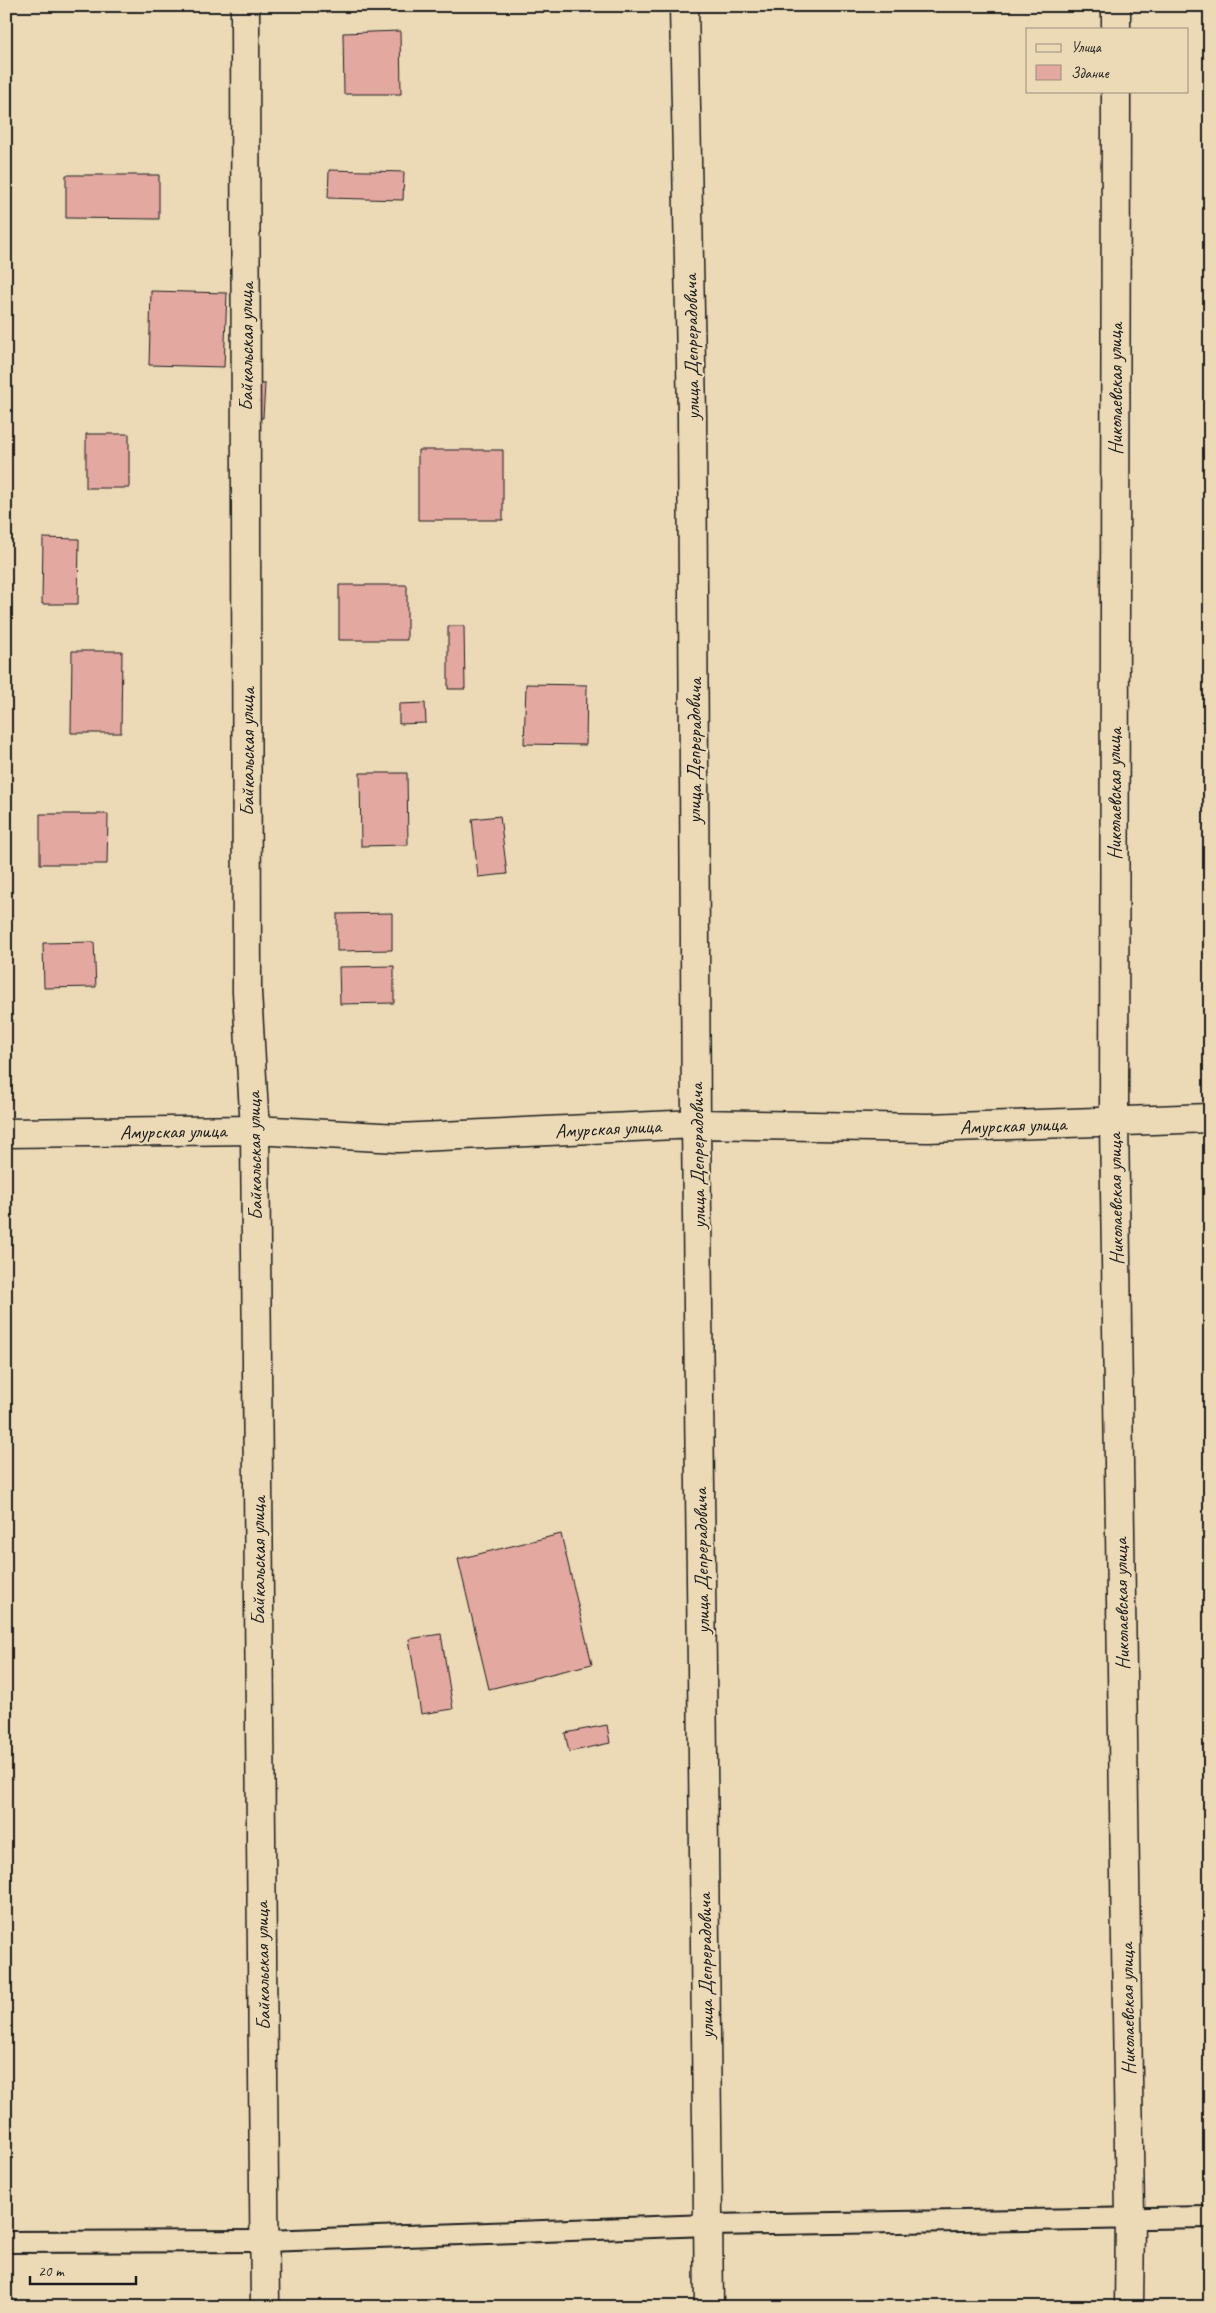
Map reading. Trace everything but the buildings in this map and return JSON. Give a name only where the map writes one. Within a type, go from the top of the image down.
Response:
[{"type":"street","name":"Байкальская улица","points":[[245,6],[247,992],[255,1130],[261,1978],[266,2241],[265,2307]]},
{"type":"street","name":"улица Депрерадовича","points":[[684,6],[692,415],[696,1124],[709,2307]]},
{"type":"street","points":[[1116,6],[1116,28]]},
{"type":"street","name":"Николаевская улица","points":[[1116,92],[1114,1121],[1130,2217],[1129,2307]]},
{"type":"street","name":"Амурская улица","points":[[6,1133],[255,1130],[398,1138],[696,1124],[928,1128],[1210,1118]]},
{"type":"lane","points":[[6,2242],[266,2241],[708,2225],[1210,2217]]}]
